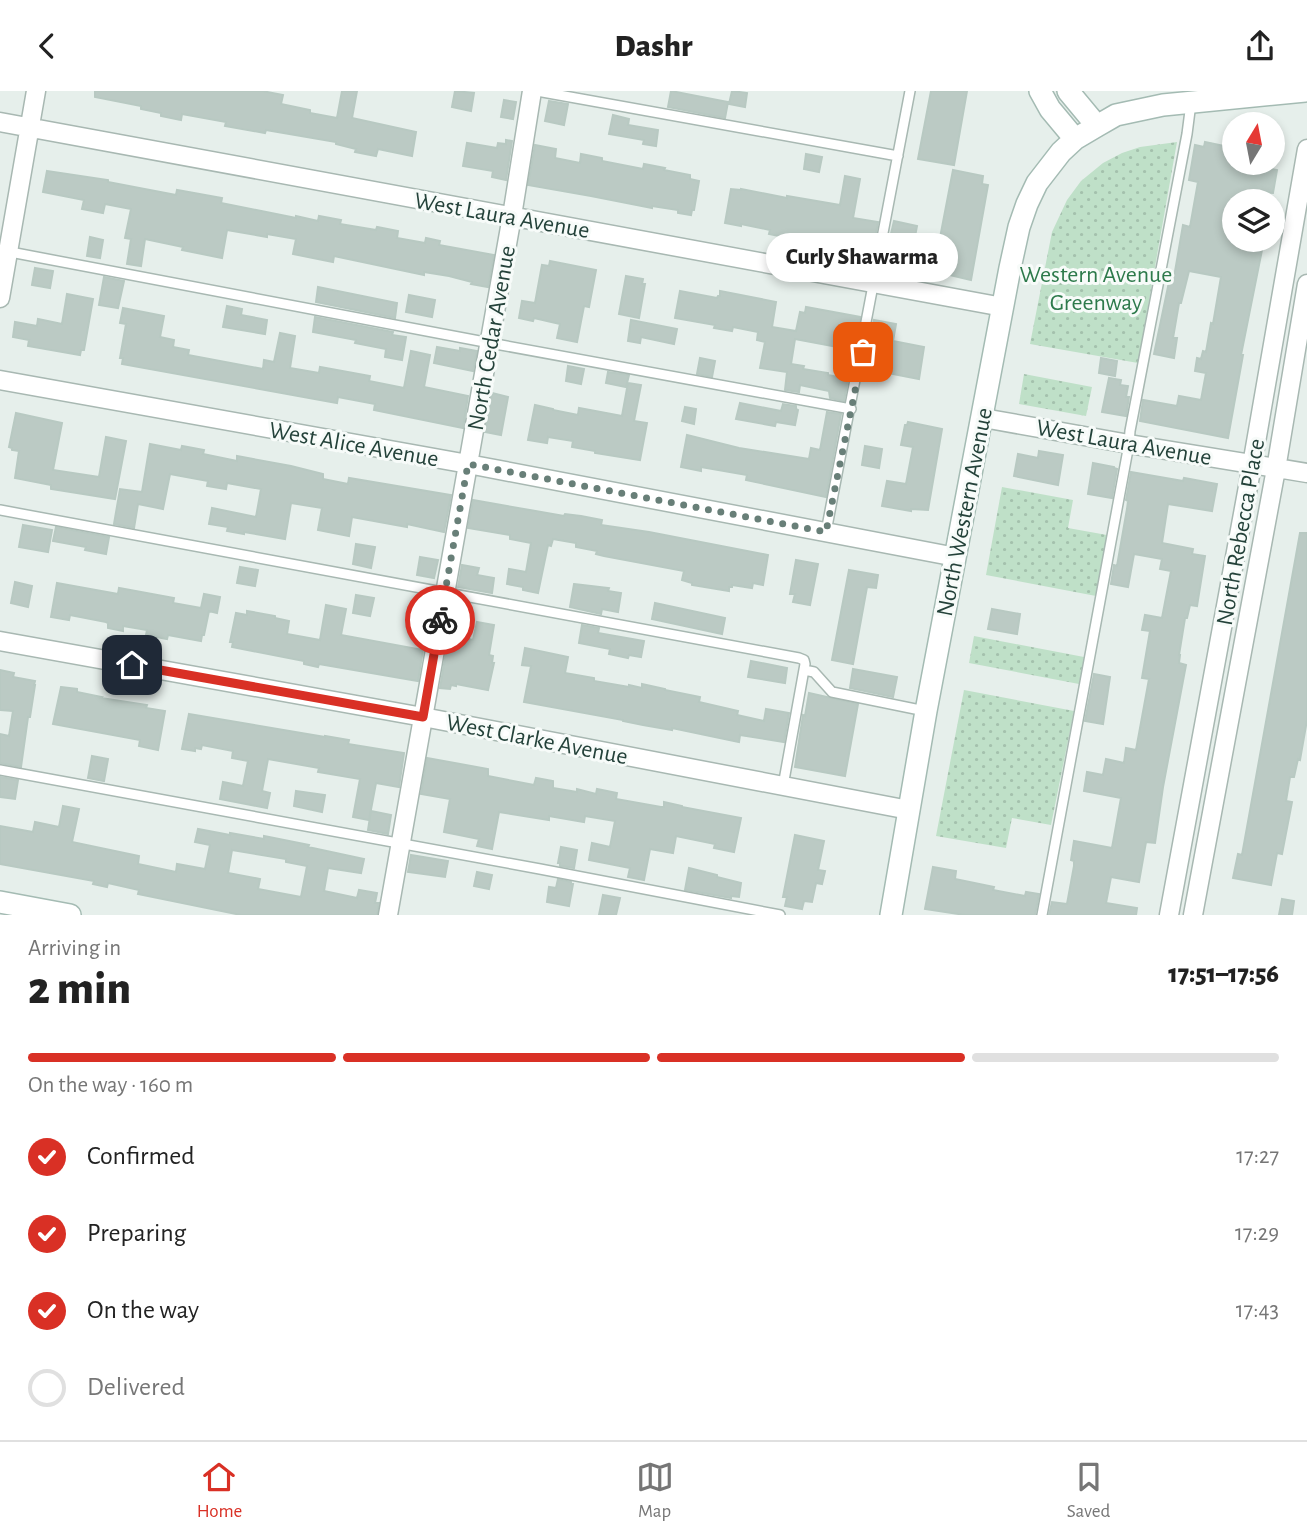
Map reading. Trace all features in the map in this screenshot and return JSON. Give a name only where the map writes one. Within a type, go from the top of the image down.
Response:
[{"type":"main road","points":[[1040,91],[1050,109],[1086,133]]},
{"type":"main road","points":[[1068,91],[1086,133]]},
{"type":"main road","points":[[1086,133],[1116,115],[1194,98],[1305,91]]},
{"type":"main road","name":"North Western Avenue","points":[[891,915],[926,711],[1014,250],[1027,204],[1037,183],[1061,152],[1086,133]]},
{"type":"main road","points":[[0,902],[70,915]]},
{"type":"street","points":[[0,298],[4,250],[36,91]]},
{"type":"street","name":"North Cedar Avenue","points":[[388,915],[532,91]]},
{"type":"street","name":"West Laura Avenue","points":[[0,122],[1003,307]]},
{"type":"street","name":"North Rebecca Place","points":[[1169,915],[1307,149]]},
{"type":"street","name":"North Rebecca Place","points":[[1192,915],[1276,469],[1307,284]]},
{"type":"street","name":"West Alice Avenue","points":[[0,380],[468,464],[956,557]]},
{"type":"street","name":"West Laura Avenue","points":[[982,418],[1307,473]]},
{"type":"street","name":"West Clarke Avenue","points":[[0,641],[423,717],[909,810]]},
{"type":"lane","points":[[537,91],[898,156]]},
{"type":"lane","points":[[826,532],[863,352],[910,91]]},
{"type":"lane","points":[[1042,915],[1194,98]]},
{"type":"lane","points":[[4,250],[851,409]]},
{"type":"lane","points":[[0,510],[799,658],[804,660],[804,670],[783,786]]},
{"type":"lane","points":[[804,670],[814,672],[832,692],[926,711]]},
{"type":"lane","points":[[0,770],[400,843],[753,913],[780,915]]},
{"type":"green space","name":"Western Avenue Greenway","points":[[1177,142],[1138,363],[1030,344],[1052,232],[1067,200],[1081,181],[1103,163],[1140,147]]},
{"type":"green space","name":"Western Avenue Greenway","points":[[1024,374],[1092,387],[1086,416],[1019,404]]},
{"type":"green space","points":[[1002,487],[1073,500],[1068,528],[1107,535],[1096,596],[986,575]]},
{"type":"green space","points":[[974,636],[1084,657],[1079,684],[969,663]]},
{"type":"green space","points":[[964,690],[1074,711],[1051,825],[1012,818],[1006,848],[936,836]]},
{"type":"building","points":[[95,91],[262,91],[283,95],[281,104],[337,118],[342,91],[357,91],[352,118],[416,132],[412,156],[378,149],[376,156],[355,152],[356,149],[336,142],[225,126],[226,122],[182,114],[181,120],[161,116],[161,113],[141,109],[141,106],[95,97]]},
{"type":"building","points":[[455,91],[474,93],[471,111],[452,107]]},
{"type":"building","points":[[671,91],[728,102],[725,118],[668,107]]},
{"type":"building","points":[[732,91],[747,93],[745,107],[729,104]]},
{"type":"building","points":[[931,91],[967,91],[954,165],[918,159]]},
{"type":"building","points":[[504,100],[516,102],[513,119],[501,117]]},
{"type":"building","points":[[549,101],[568,104],[564,125],[545,121]]},
{"type":"building","points":[[613,115],[629,119],[628,125],[658,130],[656,146],[643,144],[644,140],[609,134]]},
{"type":"building","points":[[506,140],[512,141],[506,180],[492,177],[493,171],[463,166],[467,143],[497,148],[498,143],[506,144]]},
{"type":"building","points":[[1205,142],[1222,146],[1222,175],[1276,175],[1274,189],[1222,189],[1222,252],[1262,252],[1228,438],[1140,421],[1143,400],[1177,406],[1179,396],[1201,400],[1206,373],[1195,371],[1197,358],[1201,359],[1203,351],[1206,352],[1221,277],[1189,271],[1179,303],[1173,338],[1177,338],[1174,358],[1154,354],[1169,282],[1173,283],[1183,225],[1190,227],[1198,182],[1189,180],[1195,145],[1204,147]]},
{"type":"building","points":[[535,145],[556,149],[555,158],[580,163],[581,154],[643,169],[644,164],[690,175],[690,179],[699,181],[694,210],[691,215],[678,213],[678,210],[652,208],[528,185]]},
{"type":"building","points":[[806,154],[822,157],[819,172],[804,169]]},
{"type":"building","points":[[953,170],[983,176],[982,184],[988,185],[971,280],[937,272],[942,243],[939,243]]},
{"type":"building","points":[[47,171],[108,180],[176,195],[177,190],[222,198],[221,203],[296,218],[318,221],[319,216],[341,220],[340,224],[398,231],[397,238],[425,243],[426,238],[440,241],[439,245],[494,255],[488,287],[449,276],[424,272],[424,275],[334,256],[333,262],[293,254],[296,239],[227,230],[222,258],[145,239],[141,266],[127,264],[131,239],[125,238],[131,209],[105,204],[103,213],[82,209],[84,200],[43,192]]},
{"type":"building","points":[[845,176],[860,179],[853,218],[878,222],[871,250],[838,243],[838,246],[821,243],[789,235],[789,238],[769,234],[770,230],[725,223],[731,189],[840,205]]},
{"type":"building","points":[[894,221],[917,226],[910,263],[896,260],[897,253],[887,251]]},
{"type":"building","points":[[90,237],[103,240],[100,258],[87,256]]},
{"type":"building","points":[[550,261],[596,270],[589,307],[584,306],[577,342],[557,338],[560,324],[534,318],[533,321],[519,318],[522,301],[535,303],[542,265],[549,266]]},
{"type":"building","points":[[35,268],[53,271],[50,288],[32,285]]},
{"type":"building","points":[[626,276],[643,279],[642,284],[645,284],[639,318],[619,314]]},
{"type":"building","points":[[104,277],[124,281],[118,308],[99,305]]},
{"type":"building","points":[[318,287],[397,303],[395,318],[316,302]]},
{"type":"building","points":[[680,291],[717,298],[720,291],[776,302],[772,327],[796,331],[800,312],[805,313],[806,307],[861,317],[854,350],[795,339],[791,364],[848,379],[844,401],[830,398],[829,391],[800,385],[799,392],[785,390],[787,372],[760,368],[765,342],[757,340],[758,332],[733,327],[732,331],[714,328],[715,325],[675,318]]},
{"type":"building","points":[[67,294],[93,299],[84,350],[81,350],[80,355],[28,346],[29,340],[13,337],[15,322],[37,326],[38,319],[62,324]]},
{"type":"building","points":[[409,295],[435,300],[432,317],[406,312]]},
{"type":"building","points":[[227,306],[242,309],[241,315],[267,320],[265,334],[223,327]]},
{"type":"building","points":[[123,308],[164,316],[160,337],[174,340],[173,347],[189,350],[188,355],[263,369],[264,360],[274,362],[280,333],[295,336],[290,368],[319,373],[320,367],[370,376],[369,381],[404,388],[411,351],[430,355],[424,387],[468,396],[463,428],[374,410],[375,404],[338,397],[337,403],[122,364],[123,358],[120,358],[126,324],[120,323]]},
{"type":"building","points":[[315,317],[406,337],[402,360],[385,357],[386,349],[313,332]]},
{"type":"building","points":[[631,320],[677,329],[674,344],[641,337],[640,343],[628,341]]},
{"type":"building","points":[[874,320],[896,324],[893,341],[924,347],[919,379],[888,373],[887,378],[870,375],[874,354],[868,353]]},
{"type":"building","points":[[437,347],[477,351],[473,371],[434,363]]},
{"type":"building","points":[[700,358],[715,361],[712,377],[697,374]]},
{"type":"building","points":[[1101,358],[1117,361],[1115,376],[1099,373]]},
{"type":"building","points":[[568,366],[584,369],[581,384],[566,381]]},
{"type":"building","points":[[608,372],[629,375],[626,387],[606,383]]},
{"type":"building","points":[[1109,378],[1121,380],[1120,385],[1128,386],[1126,416],[1102,412]]},
{"type":"building","points":[[628,383],[641,385],[634,421],[647,423],[640,460],[572,447],[573,441],[548,437],[547,443],[528,440],[535,405],[578,415],[579,408],[622,416]]},
{"type":"building","points":[[492,393],[508,397],[501,435],[485,432]]},
{"type":"building","points":[[740,403],[781,411],[783,404],[796,406],[798,410],[795,425],[776,422],[775,426],[736,419]]},
{"type":"building","points":[[685,407],[696,409],[694,424],[682,421]]},
{"type":"building","points":[[827,412],[841,414],[826,497],[746,480],[747,475],[701,467],[701,471],[681,467],[687,435],[739,448],[809,459],[811,448],[820,450]]},
{"type":"building","points":[[16,413],[62,423],[53,470],[99,477],[106,437],[126,441],[115,499],[51,489],[51,485],[15,478],[19,451],[9,447]]},
{"type":"building","points":[[908,422],[942,429],[928,510],[911,511],[882,506],[887,481],[906,484],[913,447],[901,445]]},
{"type":"building","points":[[150,444],[181,450],[182,446],[204,450],[203,454],[237,461],[237,456],[291,466],[323,474],[323,479],[348,484],[349,478],[451,495],[444,532],[352,517],[349,536],[318,530],[322,508],[291,503],[285,539],[227,531],[228,527],[209,524],[212,508],[256,517],[261,489],[227,483],[226,489],[207,486],[208,481],[170,474],[163,509],[138,504],[134,528],[114,524],[120,489],[142,492]]},
{"type":"building","points":[[865,446],[882,449],[879,468],[862,465]]},
{"type":"building","points":[[1039,451],[1063,455],[1058,485],[1014,476],[1018,454],[1038,458]]},
{"type":"building","points":[[1093,463],[1117,469],[1112,498],[1088,494]]},
{"type":"building","points":[[1131,472],[1217,484],[1212,511],[1168,504],[1162,543],[1193,549],[1192,554],[1205,556],[1197,606],[1190,605],[1185,618],[1179,663],[1186,665],[1155,843],[1146,842],[1139,882],[1111,877],[1106,903],[1137,908],[1136,915],[1049,915],[1052,902],[1067,904],[1074,866],[1074,861],[1071,860],[1074,841],[1112,848],[1121,798],[1084,791],[1087,772],[1103,775],[1106,759],[1124,763],[1126,748],[1136,750],[1149,679],[1142,678],[1150,631],[1142,630],[1145,615],[1162,618],[1171,571],[1160,569],[1162,559],[1134,554],[1128,587],[1111,584],[1114,565],[1117,566]]},
{"type":"building","points":[[473,500],[564,516],[581,516],[602,520],[601,525],[768,555],[763,585],[753,583],[752,588],[732,585],[729,591],[692,585],[682,580],[684,571],[604,556],[596,554],[597,551],[576,547],[576,543],[553,539],[551,546],[548,545],[538,593],[523,590],[523,587],[507,584],[509,569],[526,572],[531,543],[510,539],[510,535],[468,528]]},
{"type":"building","points":[[23,525],[52,530],[48,552],[19,547]]},
{"type":"building","points":[[56,527],[109,537],[106,554],[53,541]]},
{"type":"building","points":[[1300,533],[1307,533],[1307,720],[1300,760],[1298,759],[1294,777],[1290,777],[1286,801],[1292,802],[1282,854],[1277,853],[1271,885],[1233,878],[1238,854],[1242,855]]},
{"type":"building","points":[[356,544],[375,547],[371,568],[353,564]]},
{"type":"building","points":[[420,557],[438,560],[434,578],[417,575]]},
{"type":"building","points":[[796,560],[818,564],[810,605],[793,602],[795,594],[790,594]]},
{"type":"building","points":[[462,565],[479,568],[477,575],[494,578],[492,593],[458,587]]},
{"type":"building","points":[[240,567],[258,570],[255,586],[237,583]]},
{"type":"building","points":[[849,570],[878,575],[876,588],[867,587],[853,664],[832,660]]},
{"type":"building","points":[[15,582],[32,586],[28,607],[11,603]]},
{"type":"building","points":[[57,583],[118,594],[119,588],[174,598],[173,603],[201,608],[204,594],[220,597],[217,613],[209,611],[201,641],[168,635],[167,639],[146,635],[147,630],[123,626],[123,631],[108,628],[106,622],[70,615],[69,620],[51,617]]},
{"type":"building","points":[[574,584],[609,588],[608,591],[621,593],[618,612],[602,609],[601,614],[570,607]]},
{"type":"building","points":[[356,595],[374,598],[370,616],[353,613]]},
{"type":"building","points":[[655,603],[725,618],[722,634],[652,619]]},
{"type":"building","points":[[412,604],[431,607],[428,627],[408,623]]},
{"type":"building","points":[[326,605],[346,609],[341,635],[423,650],[418,681],[319,664],[318,667],[304,664],[304,661],[232,647],[233,642],[230,642],[236,613],[247,615],[247,611],[289,621],[287,634],[320,640]]},
{"type":"building","points":[[992,609],[1020,614],[1017,634],[988,629]]},
{"type":"building","points":[[477,622],[494,625],[489,655],[493,656],[494,663],[488,690],[456,684],[451,685],[450,689],[440,688],[449,635],[473,640]]},
{"type":"building","points":[[582,625],[599,628],[598,633],[644,641],[641,657],[629,655],[628,658],[609,654],[610,649],[579,643]]},
{"type":"building","points":[[525,648],[568,657],[565,673],[594,678],[594,681],[642,688],[642,684],[700,697],[699,702],[738,711],[737,715],[764,721],[766,709],[789,713],[784,742],[740,735],[739,742],[524,702],[531,666],[522,665]]},
{"type":"building","points":[[751,661],[787,668],[785,683],[748,677]]},
{"type":"building","points":[[853,669],[897,677],[893,697],[850,688]]},
{"type":"building","points":[[0,670],[14,673],[13,677],[35,681],[21,767],[0,763],[0,734],[9,736],[13,711],[0,710]]},
{"type":"building","points":[[1094,674],[1110,677],[1103,724],[1085,721]]},
{"type":"building","points":[[61,687],[165,711],[158,750],[139,746],[140,740],[53,724]]},
{"type":"building","points":[[809,693],[858,704],[845,776],[795,767]]},
{"type":"building","points":[[189,714],[349,740],[348,744],[404,753],[399,787],[376,783],[369,820],[353,817],[360,779],[268,759],[262,791],[270,793],[267,808],[220,799],[223,782],[243,786],[248,761],[232,758],[233,751],[202,745],[201,749],[195,748],[195,751],[182,749]]},
{"type":"building","points":[[92,756],[108,759],[104,781],[88,778]]},
{"type":"building","points":[[427,758],[488,769],[488,776],[534,785],[536,778],[553,781],[553,788],[577,792],[577,789],[596,794],[597,789],[617,793],[616,799],[661,807],[664,807],[664,802],[741,818],[734,852],[714,848],[715,844],[676,836],[673,853],[650,849],[644,880],[628,877],[630,868],[589,860],[592,843],[610,847],[615,821],[585,816],[584,822],[549,816],[549,820],[499,812],[492,849],[477,846],[479,839],[444,832],[450,799],[421,794]]},
{"type":"building","points":[[0,777],[18,780],[15,799],[0,797]]},
{"type":"building","points":[[296,791],[325,795],[322,812],[294,806]]},
{"type":"building","points":[[63,806],[79,809],[72,842],[139,856],[138,864],[176,872],[177,864],[205,869],[210,845],[195,842],[198,829],[264,839],[264,836],[364,859],[361,873],[328,868],[324,891],[357,898],[359,890],[377,893],[377,915],[241,915],[138,894],[139,890],[108,883],[107,887],[93,884],[94,881],[0,864],[0,826],[33,832],[35,822],[59,827]],"holes":[[[232,850],[286,859],[286,862],[307,866],[301,897],[258,889],[260,879],[228,873]]]},
{"type":"building","points":[[371,811],[391,815],[388,834],[368,830]]},
{"type":"building","points":[[795,835],[824,841],[818,870],[825,871],[822,884],[816,883],[812,902],[804,901],[802,909],[785,906],[787,897],[783,897]]},
{"type":"building","points":[[561,847],[577,850],[574,868],[560,866],[558,863]]},
{"type":"building","points":[[411,855],[448,861],[445,877],[408,872]]},
{"type":"building","points":[[933,867],[956,871],[955,879],[994,887],[993,890],[1025,896],[1026,892],[1039,894],[1035,915],[965,915],[925,909]]},
{"type":"building","points":[[689,868],[741,883],[739,897],[685,890]]},
{"type":"building","points":[[477,872],[492,875],[489,889],[474,886]]},
{"type":"building","points":[[558,879],[573,884],[569,906],[547,902],[549,887],[556,888]]},
{"type":"building","points":[[603,895],[620,898],[616,915],[599,915]]},
{"type":"building","points":[[1282,899],[1294,901],[1292,915],[1279,915]]},
{"type":"way so far","points":[[440,620],[468,464],[826,532],[863,352]]},
{"type":"place","name":"Curly Shawarma","points":[[863,352]]},
{"type":"route","points":[[132,665],[423,717],[440,620]]}]
